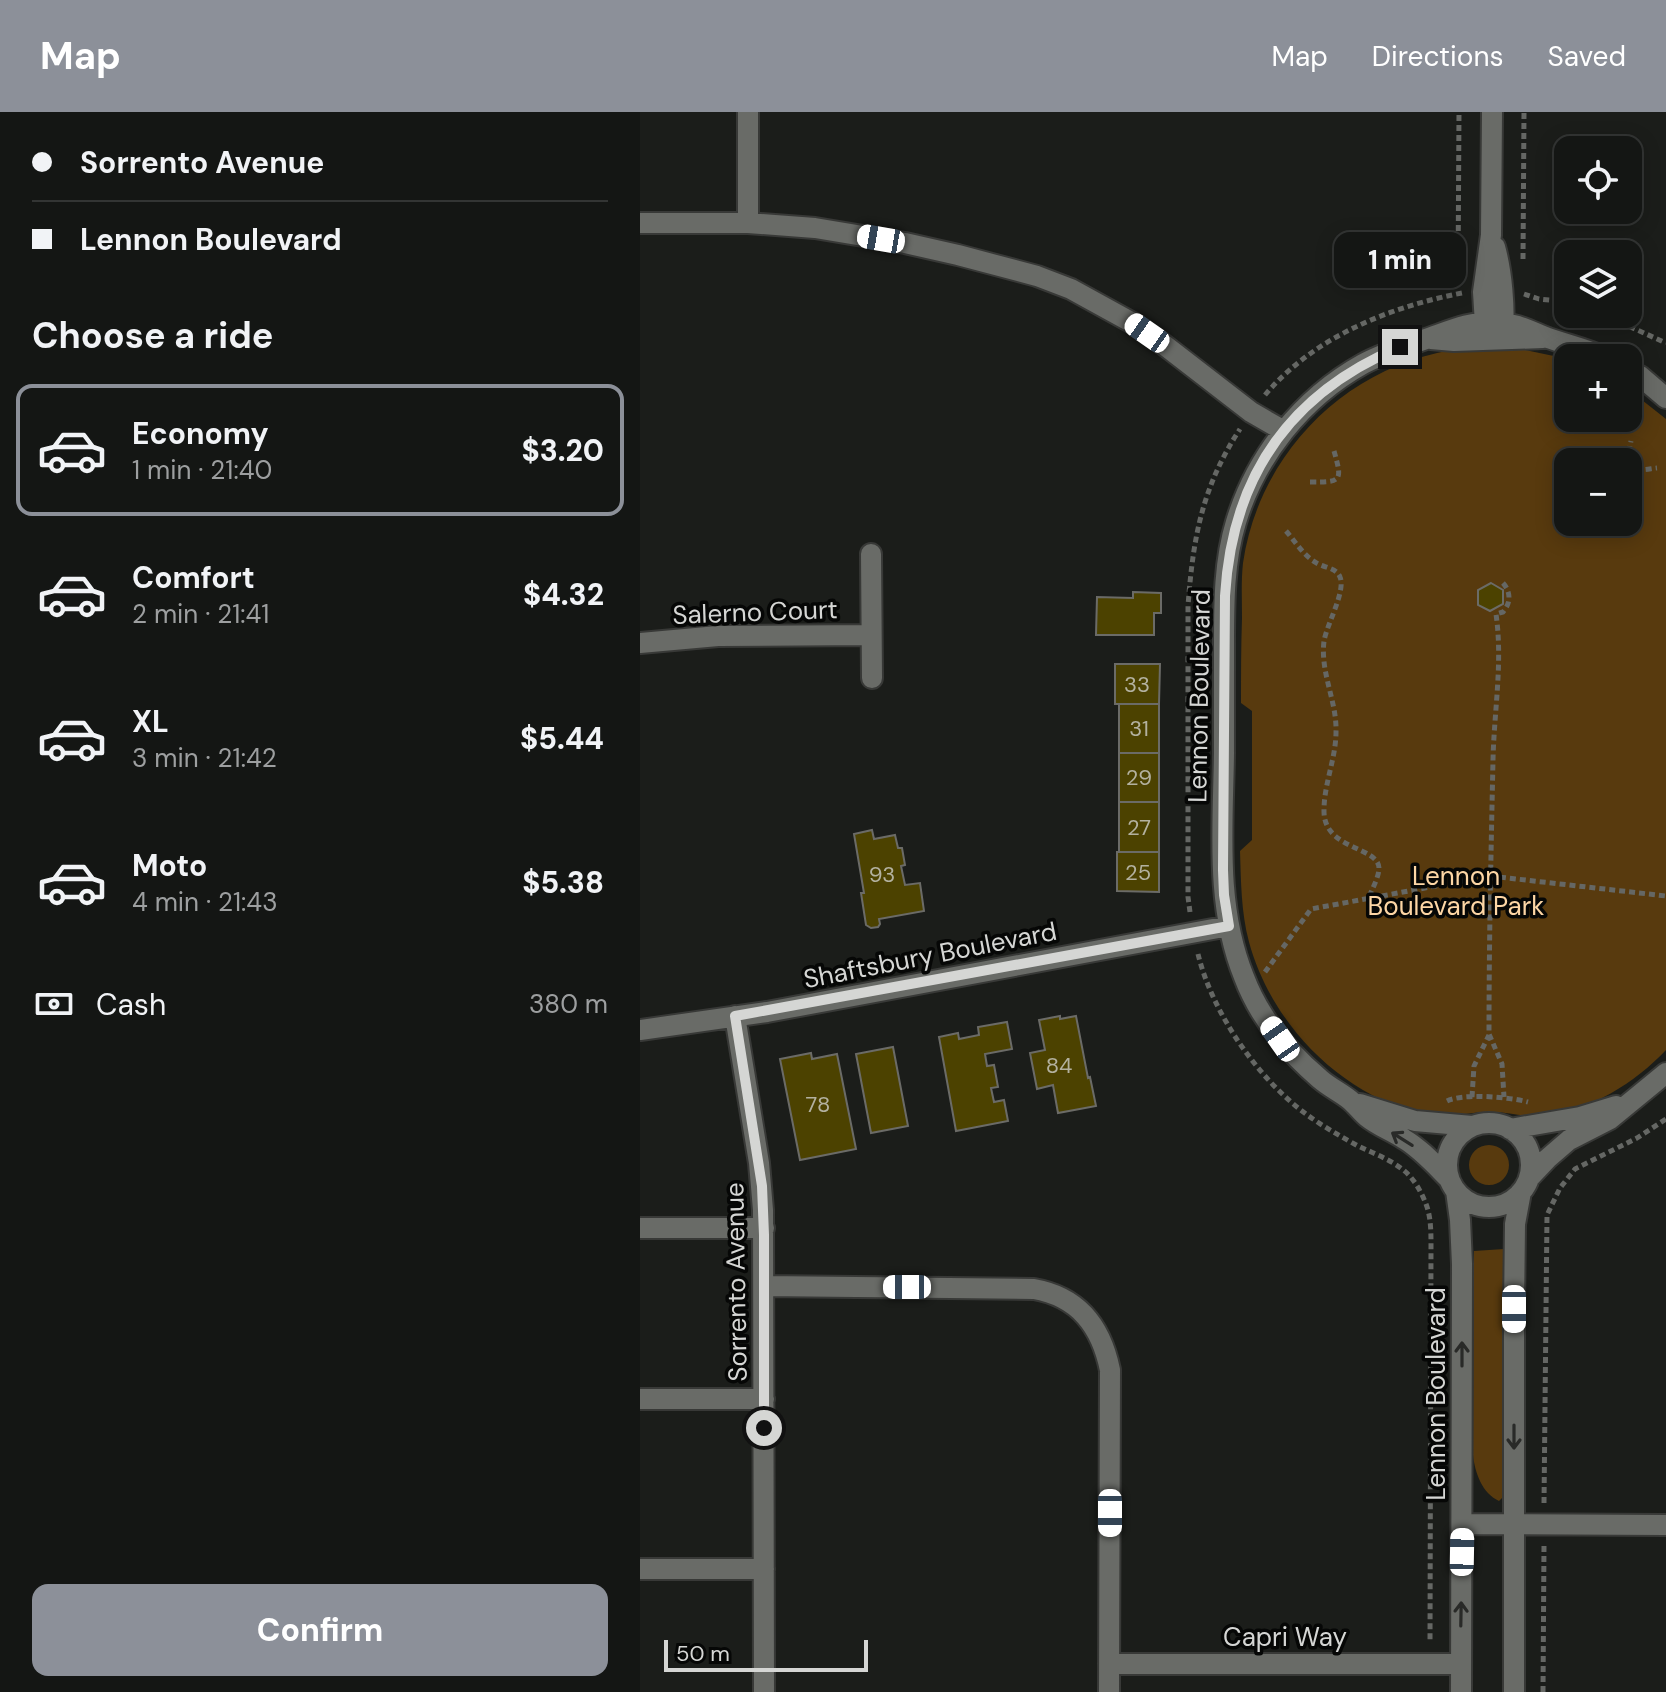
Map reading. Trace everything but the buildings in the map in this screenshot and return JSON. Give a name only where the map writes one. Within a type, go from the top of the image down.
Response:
[{"type":"street","points":[[748,112],[748,223]]},
{"type":"street","points":[[1492,112],[1494,331]]},
{"type":"street","points":[[640,223],[748,223],[815,228],[905,243],[1005,267],[1071,289],[1131,322],[1251,412],[1284,431]]},
{"type":"street","name":"Lennon Boulevard","points":[[1461,1692],[1462,1256],[1460,1220],[1453,1185],[1418,1149],[1367,1116],[1321,1080],[1280,1039],[1251,993],[1237,957],[1224,895],[1223,870],[1226,571],[1244,498],[1268,453],[1311,401],[1347,374],[1380,356],[1427,339],[1454,341],[1494,331],[1568,344]]},
{"type":"street","points":[[1642,378],[1666,398]]},
{"type":"street","name":"Salerno Court","points":[[871,554],[872,678]]},
{"type":"street","name":"Salerno Court","points":[[640,643],[718,636],[871,635]]},
{"type":"street","name":"Shaftsbury Boulevard","points":[[640,1030],[782,1009],[1229,926]]},
{"type":"street","name":"Sorrento Avenue","points":[[735,1016],[759,1163],[764,1228],[764,1692]]},
{"type":"street","points":[[1514,1692],[1515,1224],[1525,1185],[1531,1162],[1522,1139],[1510,1129],[1491,1123],[1472,1126],[1460,1134],[1447,1158],[1453,1185],[1461,1197],[1488,1207],[1503,1205],[1525,1185],[1547,1159],[1569,1140],[1610,1119],[1666,1073]]},
{"type":"street","points":[[1510,1129],[1593,1114],[1635,1098]]},
{"type":"street","name":"Lennon Boulevard","points":[[1353,1102],[1415,1121],[1472,1126]]},
{"type":"street","points":[[640,1228],[764,1228]]},
{"type":"street","points":[[764,1286],[1034,1289],[1063,1297],[1087,1317],[1102,1343],[1110,1370],[1109,1692]]},
{"type":"street","points":[[640,1399],[764,1399]]},
{"type":"street","points":[[1462,1524],[1666,1525]]},
{"type":"street","points":[[640,1569],[764,1569]]},
{"type":"street","name":"Capri Way","points":[[1109,1664],[1460,1664]]},
{"type":"path","points":[[1459,112],[1460,294]]},
{"type":"path","points":[[1523,263],[1524,112]]},
{"type":"path","points":[[1430,1663],[1429,1214],[1419,1189],[1402,1169],[1329,1130],[1283,1095],[1247,1053],[1208,986],[1193,932],[1188,897],[1188,606],[1191,563],[1196,534],[1215,472],[1226,449],[1271,388],[1326,343],[1406,306],[1460,294],[1523,294],[1554,301]]},
{"type":"path","points":[[1633,328],[1666,343]]},
{"type":"path","points":[[1630,448],[1631,441]]},
{"type":"path","points":[[1310,482],[1332,482],[1338,477],[1340,471],[1334,451]]},
{"type":"path","points":[[1642,470],[1657,468]]},
{"type":"path","points":[[1286,531],[1312,560],[1337,572],[1342,582],[1341,594],[1324,642],[1325,672],[1336,742],[1324,811],[1326,827],[1331,833],[1378,862],[1379,872],[1369,898]]},
{"type":"path","points":[[1503,583],[1508,588],[1509,600],[1503,612],[1496,614],[1499,660],[1493,758],[1489,1034],[1502,1064],[1504,1097]]},
{"type":"path","points":[[1251,993],[1311,909],[1490,876],[1666,896]]},
{"type":"path","points":[[1472,1097],[1474,1066],[1489,1034]]},
{"type":"path","points":[[1543,1692],[1547,1215],[1560,1188],[1575,1169],[1637,1138],[1666,1119]]},
{"type":"green space","name":"Lennon Boulevard Park","points":[[1515,348],[1554,356],[1554,432],[1642,432],[1642,400],[1666,419],[1666,1050],[1611,1094],[1578,1108],[1537,1116],[1497,1112],[1448,1116],[1423,1114],[1393,1104],[1337,1073],[1292,1027],[1274,1000],[1259,972],[1246,931],[1243,908],[1240,851],[1252,840],[1252,711],[1241,703],[1243,563],[1265,490],[1284,457],[1335,402],[1366,381],[1400,364],[1437,353]]},
{"type":"green space","points":[[1489,1145],[1503,1151],[1509,1165],[1503,1179],[1489,1185],[1475,1179],[1469,1165],[1475,1151]]},
{"type":"green space","points":[[1504,1249],[1503,1497],[1499,1501],[1480,1482],[1473,1455],[1474,1251]]},
{"type":"route","points":[[764,1428],[762,1186],[735,1016],[1229,926],[1223,870],[1225,596],[1226,571],[1236,523],[1253,479],[1268,453],[1297,416],[1311,401],[1347,374],[1400,347]]}]
